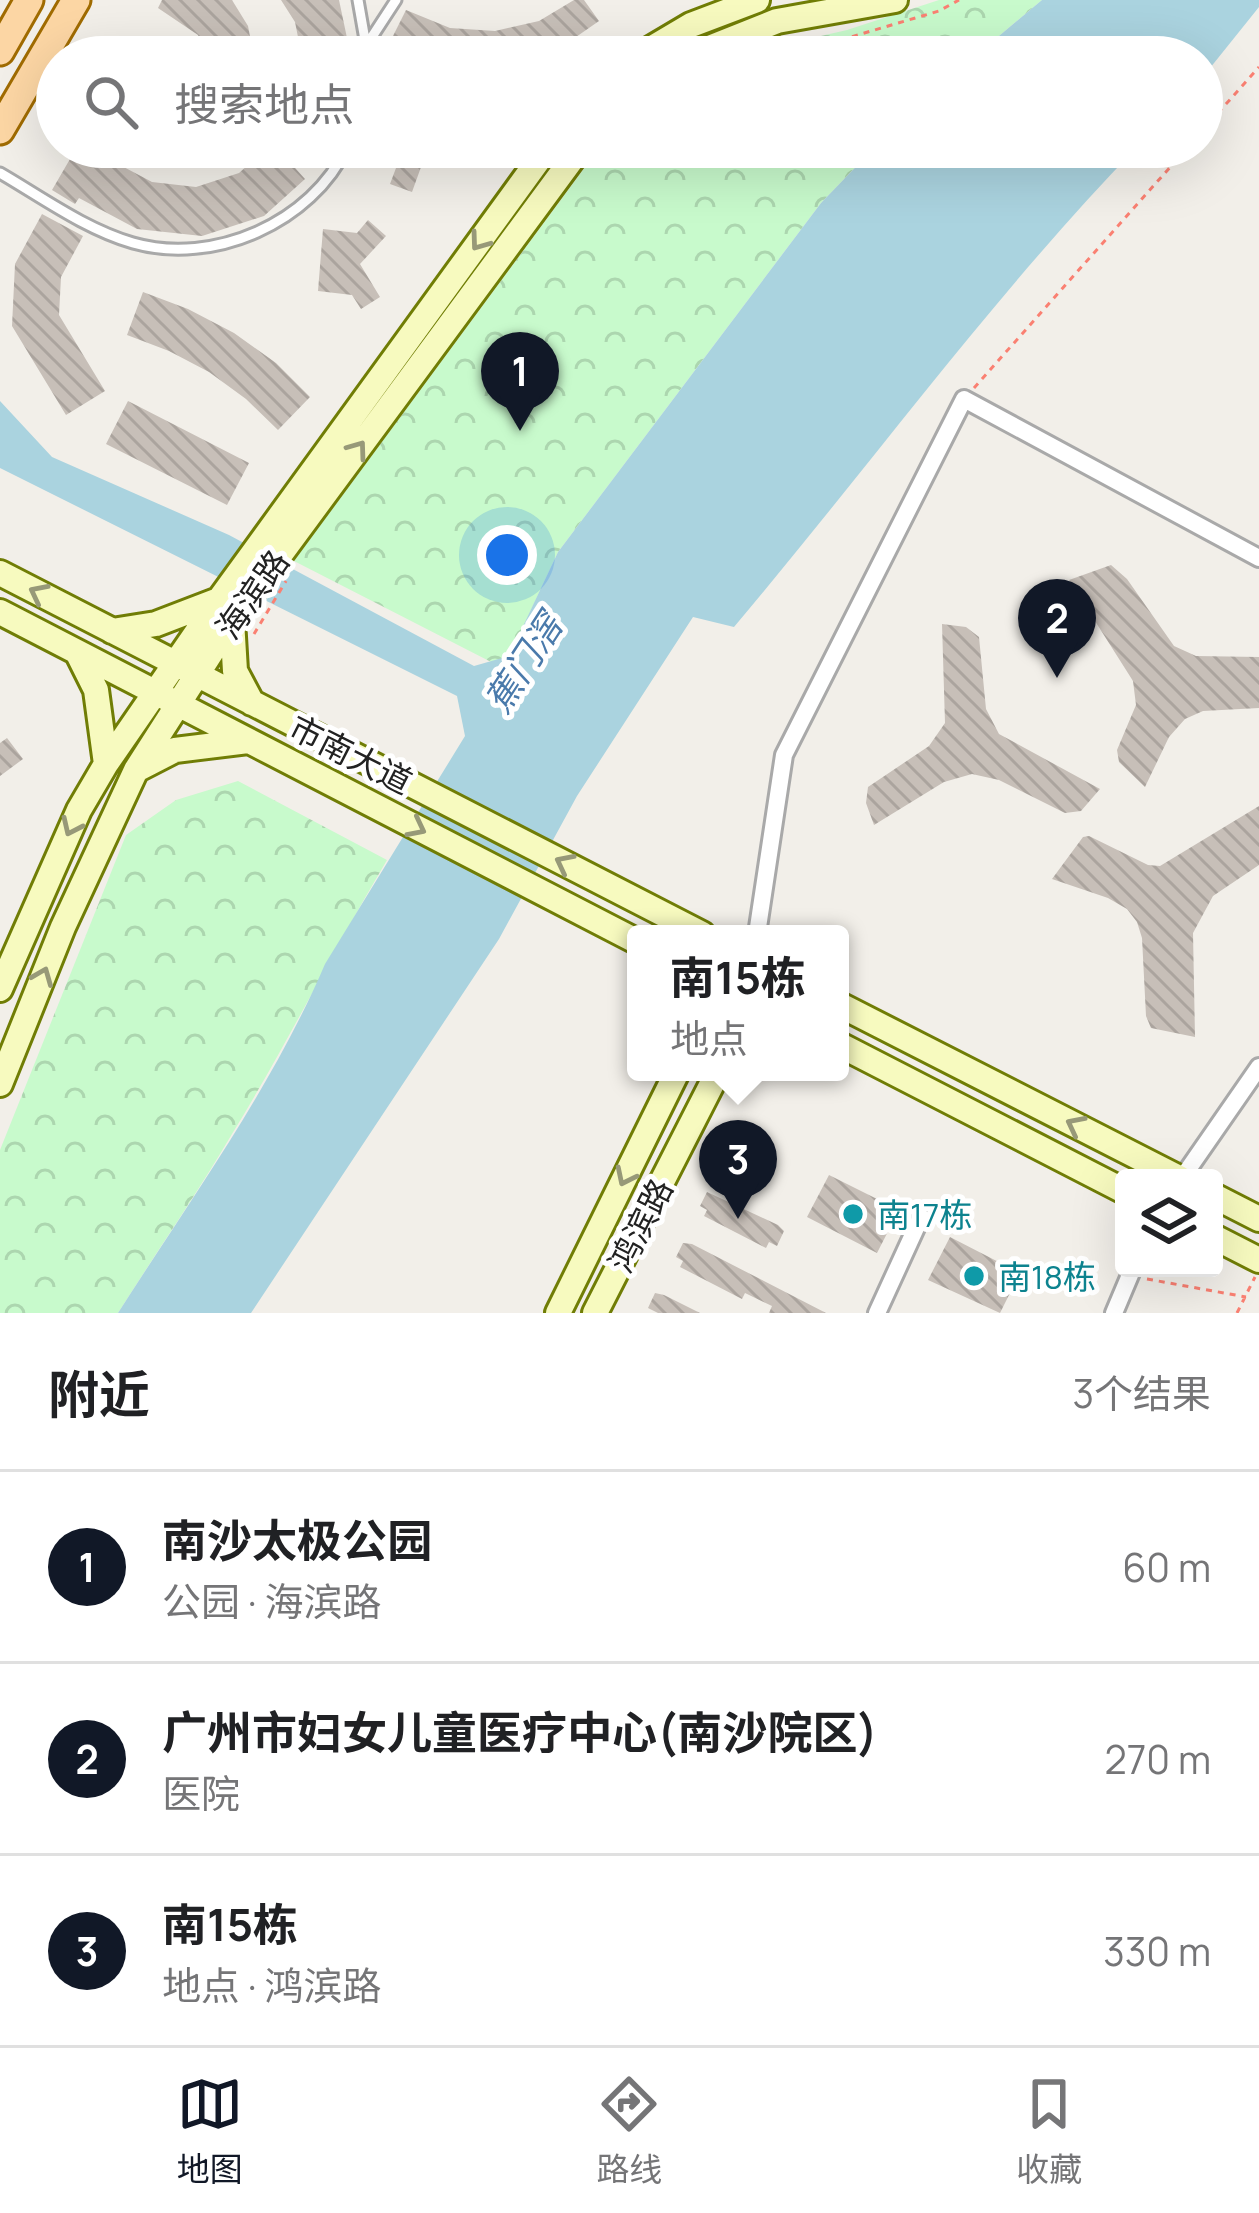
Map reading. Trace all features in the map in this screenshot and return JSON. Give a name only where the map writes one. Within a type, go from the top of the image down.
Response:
[{"type":"main road","points":[[0,51],[29,0]]},
{"type":"main road","points":[[55,36],[76,0]]},
{"type":"main road","points":[[0,130],[36,68]]},
{"type":"street","points":[[673,36],[758,0]]},
{"type":"street","points":[[740,36],[777,21],[895,0]]},
{"type":"street","name":"海滨路","points":[[284,547],[534,168]]},
{"type":"street","name":"海滨路","points":[[0,989],[79,811],[106,764],[166,698],[225,610],[284,547],[565,168]]},
{"type":"street","points":[[758,925],[784,755],[964,399],[1259,558]]},
{"type":"street","name":"市南大道","points":[[0,573],[685,925]]},
{"type":"street","points":[[111,631],[225,610],[235,671],[254,705]]},
{"type":"street","name":"市南大道","points":[[0,612],[627,936]]},
{"type":"street","points":[[77,652],[96,689],[106,764]]},
{"type":"street","name":"海滨路","points":[[0,1084],[63,926],[166,698]]},
{"type":"street","points":[[136,770],[175,750],[248,741]]},
{"type":"street","points":[[849,1010],[1162,1169]]},
{"type":"street","points":[[849,1050],[1115,1186]]},
{"type":"street","points":[[1186,1169],[1259,1067]]},
{"type":"street","name":"鸿滨路","points":[[558,1313],[673,1081]]},
{"type":"street","name":"鸿滨路","points":[[595,1313],[713,1081]]},
{"type":"street","points":[[1223,1201],[1259,1219]]},
{"type":"street","points":[[877,1313],[921,1217]]},
{"type":"street","points":[[1223,1242],[1256,1262]]},
{"type":"street","points":[[1114,1313],[1129,1277]]},
{"type":"lane","points":[[358,0],[366,36]]},
{"type":"lane","points":[[373,36],[397,0]]},
{"type":"lane","points":[[0,173],[100,232],[138,245],[177,249],[236,240],[289,215],[319,189],[333,168]]},
{"type":"path","points":[[854,36],[939,11],[959,0]]},
{"type":"path","points":[[1223,107],[1259,67]]},
{"type":"path","points":[[964,399],[1169,168]]},
{"type":"path","points":[[260,622],[284,547]]},
{"type":"path","points":[[1237,1313],[1256,1262]]},
{"type":"path","points":[[1154,1277],[1246,1297]]},
{"type":"green space","points":[[939,0],[1042,0],[999,36],[821,36]]},
{"type":"green space","points":[[584,168],[855,168],[821,203],[558,552],[509,657],[495,664],[294,561]]},
{"type":"green space","points":[[238,781],[387,860],[252,1100],[118,1313],[0,1313],[0,1150],[126,835],[176,800]]},
{"type":"water","points":[[1042,0],[1259,0],[1259,7],[1223,52],[1223,36],[999,36]]},
{"type":"water","name":"蕉门滘","points":[[855,168],[1117,168],[981,323],[734,627],[693,617],[577,796],[499,939],[251,1313],[118,1313],[255,1099],[325,964],[465,736],[457,696],[0,468],[0,401],[52,457],[229,535],[474,666],[509,656],[558,552],[821,203]]},
{"type":"building","points":[[162,0],[232,0],[250,36],[198,36],[158,8]]},
{"type":"building","points":[[281,0],[339,0],[347,36],[298,36]]},
{"type":"building","points":[[574,0],[584,0],[599,21],[577,36],[393,36],[406,10],[450,28],[495,31],[539,21]]},
{"type":"building","points":[[65,168],[126,168],[152,182],[196,187],[245,168],[295,168],[305,179],[264,216],[202,236],[137,229],[79,198],[75,204],[52,190]]},
{"type":"building","points":[[396,168],[421,168],[412,192],[390,184]]},
{"type":"building","points":[[42,214],[83,236],[61,277],[59,315],[105,391],[66,415],[12,326],[15,264]]},
{"type":"building","points":[[368,220],[386,236],[360,264],[380,297],[361,309],[352,295],[318,291],[323,229],[357,233]]},
{"type":"building","points":[[143,292],[234,333],[276,363],[310,397],[278,430],[209,372],[127,335]]},
{"type":"building","points":[[128,401],[249,463],[227,505],[106,444]]},
{"type":"building","points":[[1111,565],[1127,579],[1174,646],[1196,656],[1259,657],[1259,708],[1203,711],[1185,719],[1169,737],[1145,787],[1119,762],[1117,750],[1136,705],[1133,681],[1069,580]]},
{"type":"building","points":[[942,624],[966,627],[979,637],[986,709],[999,734],[1100,789],[1081,811],[1065,813],[999,780],[972,774],[944,782],[874,825],[866,803],[868,787],[929,746],[945,723]]},
{"type":"building","points":[[7,738],[23,759],[0,776],[0,743]]},
{"type":"building","points":[[1259,806],[1259,865],[1213,896],[1193,933],[1195,1037],[1151,1028],[1137,922],[1127,909],[1108,898],[1052,879],[1083,837],[1160,866]]},
{"type":"building","points":[[733,1142],[773,1162],[765,1177],[756,1173],[752,1182],[721,1166]]},
{"type":"building","name":"南17栋","points":[[829,1175],[899,1210],[877,1253],[807,1217]]},
{"type":"building","points":[[707,1192],[778,1225],[784,1231],[777,1246],[769,1242],[766,1248],[704,1216],[707,1210],[700,1206]]},
{"type":"building","name":"南18栋","points":[[950,1237],[1020,1273],[1000,1313],[928,1280]]},
{"type":"building","points":[[683,1243],[826,1313],[769,1313],[772,1306],[745,1293],[742,1299],[680,1267],[683,1261],[676,1257]]},
{"type":"building","points":[[655,1293],[700,1313],[658,1313],[648,1308]]},
{"type":"place","name":"南沙太极公园","points":[[520,431]]},
{"type":"place","name":"广州市妇女儿童医疗中心(南沙院区)","points":[[1057,678]]},
{"type":"place","name":"南17栋","points":[[853,1214]]},
{"type":"place","name":"南15栋","points":[[738,1219]]},
{"type":"place","name":"南18栋","points":[[974,1276]]}]
